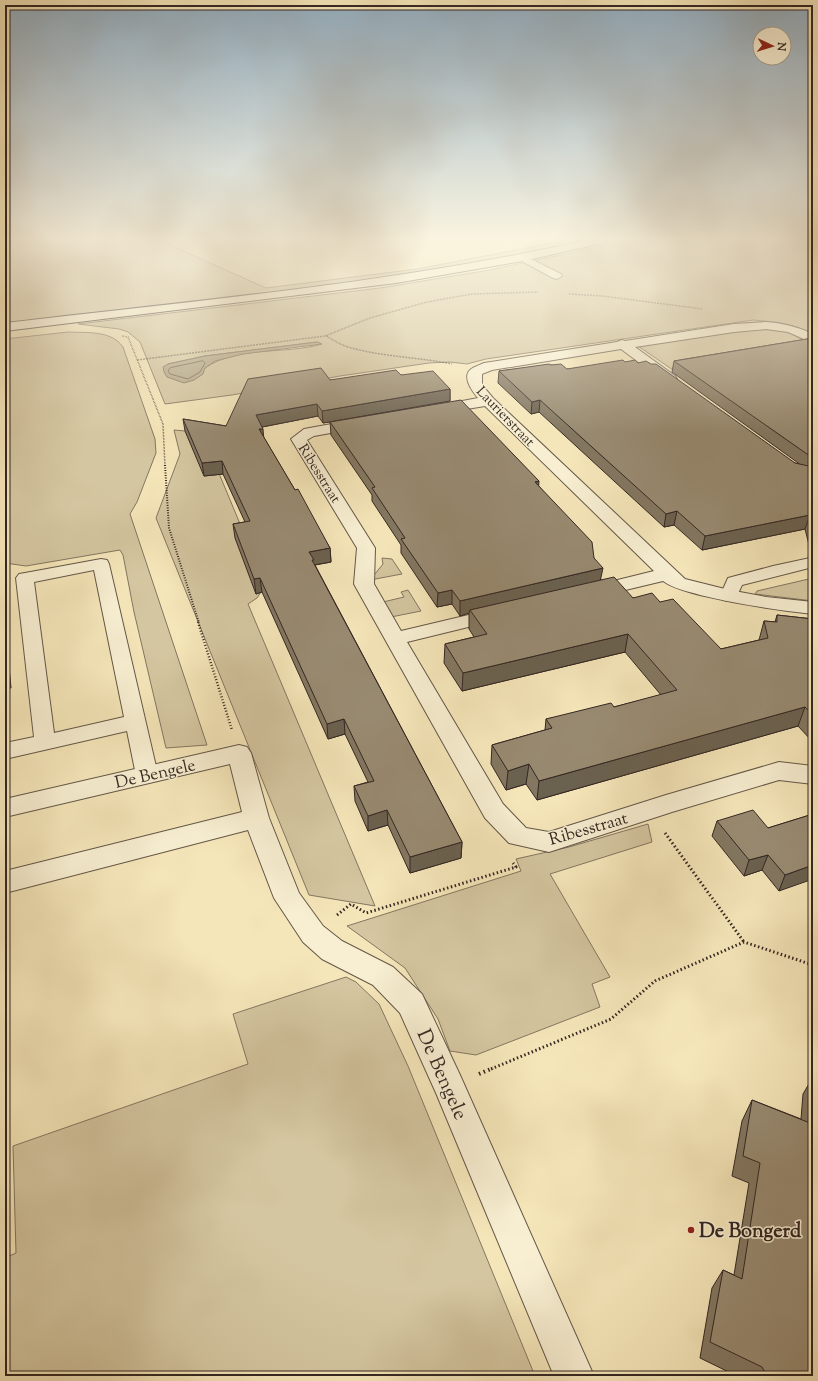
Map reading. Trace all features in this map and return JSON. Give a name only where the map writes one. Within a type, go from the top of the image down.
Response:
[{"type":"street","points":[[5,327],[193,304]]},
{"type":"street","name":"Laurierstraat","points":[[813,340],[796,330],[785,327],[764,325],[622,344],[489,366],[475,372],[475,385],[488,401],[678,583],[729,596],[766,603],[813,608]]},
{"type":"street","points":[[622,344],[679,385]]},
{"type":"street","points":[[418,413],[488,401]]},
{"type":"street","name":"Ribesstraat","points":[[371,421],[309,432],[299,439],[366,548],[364,584],[494,811],[518,836],[548,842],[648,810],[779,771],[813,775]]},
{"type":"street","points":[[574,596],[667,574]]},
{"type":"street","points":[[396,638],[512,611]]},
{"type":"street","name":"De Bengele","points":[[5,808],[239,753],[256,818],[288,898],[313,934],[332,950],[383,976],[411,1004],[449,1086],[574,1376]]},
{"type":"street","points":[[5,882],[256,818]]},
{"type":"lane","points":[[729,596],[734,582],[773,571],[810,563],[813,564]]},
{"type":"lane","points":[[46,742],[25,578],[101,564],[147,775]]},
{"type":"lane","points":[[5,751],[135,722]]},
{"type":"path","points":[[137,360],[325,336],[370,318],[418,304]]},
{"type":"path","points":[[664,304],[705,310]]},
{"type":"path","points":[[121,335],[128,337],[163,424],[169,528],[239,753]]},
{"type":"path","points":[[325,336],[347,347],[386,355],[427,358],[467,367],[475,372]]},
{"type":"path","points":[[648,810],[744,942],[813,965]]},
{"type":"path","points":[[313,934],[351,904],[366,913],[516,867],[507,851],[518,836]]},
{"type":"path","points":[[449,1086],[611,1019],[655,981],[744,942]]},
{"type":"shaded area","points":[[5,304],[166,304],[5,323]]},
{"type":"shaded area","points":[[242,304],[813,304],[813,334],[791,325],[753,320],[486,359],[467,364],[450,362],[429,363],[340,376],[232,395],[165,404],[140,342],[128,332],[119,329],[78,324]],"holes":[[[317,342],[322,344],[308,347],[247,353],[232,356],[205,368],[168,364],[205,356]]]},
{"type":"shaded area","points":[[759,327],[783,329],[813,345],[813,349],[673,370],[638,346]]},
{"type":"shaded area","points":[[68,332],[105,335],[118,342],[123,347],[155,439],[156,453],[137,502],[130,514],[207,745],[166,748],[134,612],[123,555],[120,550],[26,566],[5,563],[5,339]]},
{"type":"shaded area","points":[[174,430],[197,432],[208,447],[263,579],[268,581],[257,598],[248,604],[375,906],[309,895],[156,518],[180,454]]},
{"type":"shaded area","points":[[382,558],[392,559],[402,574],[370,580],[383,564]]},
{"type":"shaded area","points":[[813,578],[813,601],[755,594],[757,591]]},
{"type":"shaded area","points":[[408,590],[421,611],[391,617],[383,602],[404,597],[401,592]]},
{"type":"shaded area","points":[[648,824],[652,842],[550,874],[610,977],[592,984],[600,1007],[476,1055],[450,1051],[438,1019],[405,968],[347,926],[521,871],[516,859],[569,847]]},
{"type":"shaded area","points":[[346,977],[356,982],[379,1004],[408,1066],[535,1376],[5,1376],[5,1258],[16,1253],[13,1146],[248,1064],[233,1014]]},
{"type":"water","points":[[317,342],[322,344],[243,354],[215,361],[205,368],[203,374],[194,380],[184,383],[167,377],[163,367],[168,364],[205,356]]},
{"type":"building","points":[[813,338],[813,455],[807,454],[674,361]]},
{"type":"building","points":[[623,360],[625,362],[635,360],[638,363],[646,361],[651,364],[656,364],[795,463],[813,467],[813,530],[810,515],[705,536],[677,511],[666,514],[540,400],[532,402],[499,371],[549,364],[561,364],[567,369]]},
{"type":"building","points":[[321,368],[330,380],[396,370],[401,375],[433,371],[450,389],[322,411],[317,404],[256,415],[263,429],[259,429],[295,490],[298,489],[330,548],[309,552],[314,560],[312,560],[462,842],[410,857],[387,810],[368,816],[354,786],[374,781],[344,719],[327,724],[260,578],[254,579],[233,524],[250,521],[222,461],[202,463],[183,419],[226,426],[248,379]]},
{"type":"building","points":[[461,400],[539,481],[535,482],[592,542],[594,558],[603,568],[460,601],[452,590],[438,593],[401,539],[405,538],[372,488],[375,487],[330,422]]},
{"type":"building","points":[[614,577],[633,598],[652,593],[660,602],[673,599],[721,649],[768,638],[764,621],[777,622],[777,615],[813,619],[813,715],[805,707],[539,781],[529,764],[508,771],[492,745],[552,728],[546,719],[611,703],[614,707],[677,690],[628,634],[463,673],[445,644],[487,634],[470,610]]},
{"type":"building","points":[[753,810],[768,828],[813,814],[813,865],[785,875],[768,855],[749,860],[717,821]]},
{"type":"building","points":[[813,1092],[813,1376],[767,1376],[762,1367],[710,1342],[723,1270],[742,1279],[760,1163],[743,1156],[752,1100],[810,1123]]},
{"type":"place","name":"De Bongerd","points":[[691,1230]]}]
